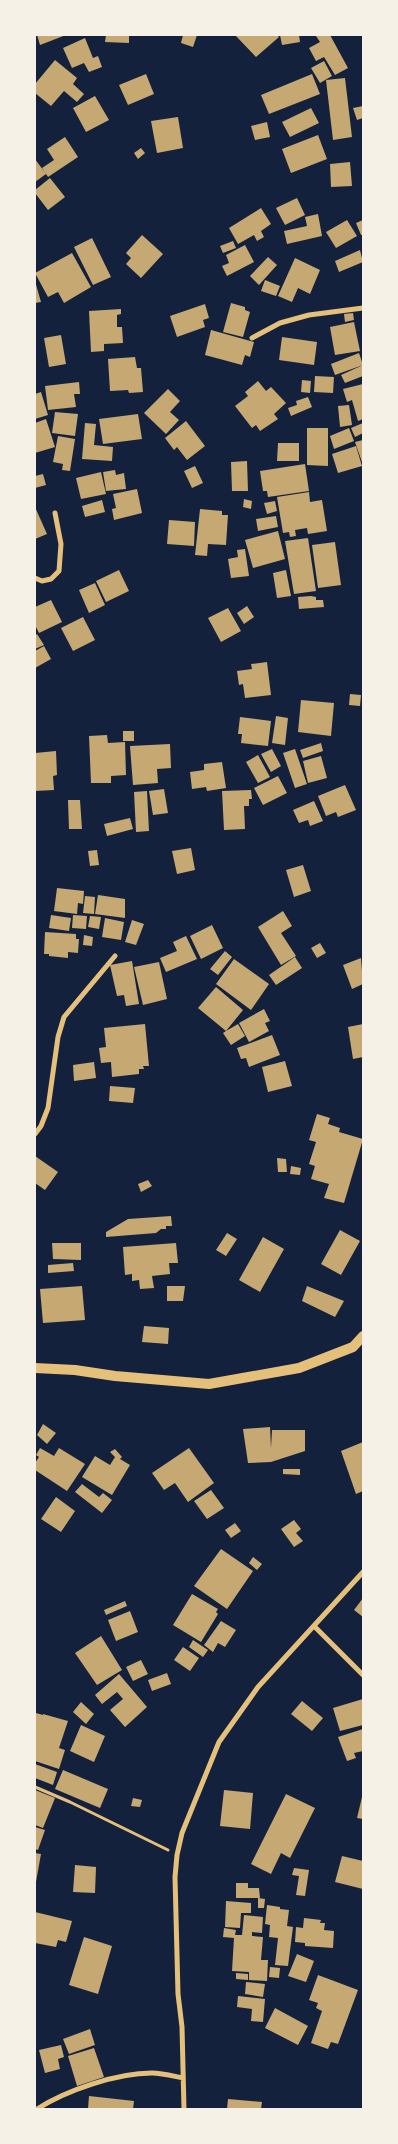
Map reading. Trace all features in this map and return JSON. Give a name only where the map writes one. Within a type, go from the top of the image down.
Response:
[{"type":"main road","points":[[35,1368],[75,1370],[209,1384],[298,1368],[353,1347],[363,1336]]},
{"type":"street","points":[[252,338],[280,323],[318,314],[363,308]]},
{"type":"street","points":[[35,578],[42,582],[51,578],[59,571],[61,544],[55,513]]},
{"type":"street","points":[[35,1134],[41,1126],[48,1108],[58,1037],[64,1017],[115,956]]},
{"type":"street","points":[[184,2109],[182,2027],[178,1994],[175,1877],[182,1833],[219,1742],[258,1687],[363,1572]]},
{"type":"street","points":[[314,1626],[363,1675]]},
{"type":"street","points":[[38,2109],[62,2096],[105,2080],[153,2073],[183,2078]]},
{"type":"path","points":[[35,1787],[70,1802],[177,1855]]},
{"type":"building","points":[[37,35],[66,35],[40,45]]},
{"type":"building","points":[[106,35],[129,35],[129,43],[105,42]]},
{"type":"building","points":[[183,35],[197,35],[193,47],[181,43]]},
{"type":"building","points":[[235,35],[277,35],[279,37],[256,57]]},
{"type":"building","points":[[280,35],[299,35],[300,42],[282,45]]},
{"type":"building","points":[[330,35],[348,68],[335,75],[324,57],[316,61],[309,48],[320,42],[316,36]]},
{"type":"building","points":[[85,38],[93,58],[98,56],[102,67],[89,72],[84,63],[72,68],[63,48]]},
{"type":"building","points":[[55,60],[77,78],[73,84],[84,94],[77,102],[64,91],[51,106],[35,93],[35,84]]},
{"type":"building","points":[[324,61],[332,76],[320,83],[311,68]]},
{"type":"building","points":[[146,74],[154,94],[128,105],[119,85]]},
{"type":"building","points":[[312,74],[320,94],[269,114],[261,95]]},
{"type":"building","points":[[345,78],[352,137],[333,140],[326,80]]},
{"type":"building","points":[[95,96],[109,120],[86,132],[73,108]]},
{"type":"building","points":[[363,106],[363,118],[357,120],[353,108]]},
{"type":"building","points":[[311,108],[319,123],[290,137],[282,122]]},
{"type":"building","points":[[178,117],[183,148],[157,153],[151,121]]},
{"type":"building","points":[[267,122],[270,137],[255,140],[251,126]]},
{"type":"building","points":[[318,135],[327,159],[291,173],[282,149]]},
{"type":"building","points":[[65,137],[78,157],[48,177],[42,168],[54,160],[47,149]]},
{"type":"building","points":[[141,148],[145,153],[138,159],[134,153]]},
{"type":"building","points":[[35,159],[46,174],[35,182]]},
{"type":"building","points":[[350,162],[352,186],[331,187],[330,164]]},
{"type":"building","points":[[50,178],[65,197],[48,210],[35,193],[35,190]]},
{"type":"building","points":[[297,198],[305,215],[285,225],[276,208]]},
{"type":"building","points":[[261,208],[271,224],[261,231],[264,237],[257,241],[254,235],[238,244],[229,228]]},
{"type":"building","points":[[318,214],[322,236],[287,244],[284,231],[307,226],[305,217]]},
{"type":"building","points":[[347,220],[357,236],[336,248],[326,232]]},
{"type":"building","points":[[363,220],[363,235],[361,235],[356,223]]},
{"type":"building","points":[[142,235],[163,254],[141,278],[126,264],[131,258],[126,253]]},
{"type":"building","points":[[92,238],[111,277],[93,285],[74,247]]},
{"type":"building","points":[[233,241],[236,248],[223,253],[220,246]]},
{"type":"building","points":[[245,245],[254,262],[227,276],[222,266],[229,263],[226,255]]},
{"type":"building","points":[[360,250],[363,262],[339,272],[335,261]]},
{"type":"building","points":[[72,253],[91,287],[64,303],[58,292],[48,297],[35,273]]},
{"type":"building","points":[[268,257],[277,265],[259,285],[250,276]]},
{"type":"building","points":[[295,258],[320,270],[310,294],[298,288],[292,302],[278,296]]},
{"type":"building","points":[[265,280],[280,286],[276,296],[261,291]]},
{"type":"building","points":[[35,281],[41,302],[35,303]]},
{"type":"building","points":[[231,303],[245,307],[245,310],[250,312],[243,337],[223,332]]},
{"type":"building","points":[[205,304],[209,318],[203,320],[205,327],[177,337],[170,316]]},
{"type":"building","points":[[121,309],[121,314],[117,315],[117,327],[122,327],[123,343],[104,344],[104,351],[91,352],[89,311]]},
{"type":"building","points":[[353,313],[354,320],[345,322],[344,314]]},
{"type":"building","points":[[354,322],[360,351],[335,355],[330,327]]},
{"type":"building","points":[[211,330],[254,342],[250,357],[245,355],[242,365],[205,355]]},
{"type":"building","points":[[61,335],[66,364],[49,367],[44,338]]},
{"type":"building","points":[[282,337],[317,342],[314,365],[279,360]]},
{"type":"building","points":[[359,353],[363,365],[335,375],[331,364]]},
{"type":"building","points":[[135,357],[137,368],[141,368],[143,392],[129,393],[128,390],[110,391],[108,359]]},
{"type":"building","points":[[363,365],[363,376],[345,383],[341,375]]},
{"type":"building","points":[[315,376],[334,377],[333,393],[314,392]]},
{"type":"building","points":[[302,380],[311,381],[310,393],[301,392]]},
{"type":"building","points":[[258,381],[266,391],[271,387],[286,403],[274,414],[278,419],[260,431],[256,425],[252,428],[235,406],[248,396],[245,392]]},
{"type":"building","points":[[79,382],[80,394],[74,394],[76,407],[48,410],[45,386]]},
{"type":"building","points":[[363,384],[363,419],[358,421],[352,400],[347,402],[343,389]]},
{"type":"building","points":[[168,389],[180,401],[170,412],[179,420],[166,434],[144,413]]},
{"type":"building","points":[[41,392],[48,415],[35,419],[35,394]]},
{"type":"building","points":[[308,397],[312,407],[291,416],[288,408],[297,405],[296,401]]},
{"type":"building","points":[[349,405],[352,425],[340,427],[338,406]]},
{"type":"building","points":[[55,412],[78,414],[75,436],[52,433]]},
{"type":"building","points":[[138,414],[142,439],[103,444],[99,419]]},
{"type":"building","points":[[46,419],[55,447],[35,453],[35,423]]},
{"type":"building","points":[[186,421],[205,446],[187,460],[177,447],[174,450],[165,438]]},
{"type":"building","points":[[85,423],[96,424],[94,445],[113,447],[112,461],[82,459]]},
{"type":"building","points":[[363,423],[363,433],[355,437],[351,428]]},
{"type":"building","points":[[307,428],[328,428],[328,466],[307,465]]},
{"type":"building","points":[[349,428],[354,441],[334,449],[330,436]]},
{"type":"building","points":[[58,436],[75,439],[70,471],[62,470],[63,464],[53,462]]},
{"type":"building","points":[[363,440],[363,465],[355,442]]},
{"type":"building","points":[[278,443],[299,443],[299,461],[277,461]]},
{"type":"building","points":[[356,446],[362,466],[338,473],[332,454]]},
{"type":"building","points":[[247,461],[248,491],[232,491],[231,462]]},
{"type":"building","points":[[305,464],[309,491],[268,497],[267,491],[263,491],[260,471]]},
{"type":"building","points":[[195,466],[203,483],[192,488],[184,471]]},
{"type":"building","points":[[115,470],[116,475],[124,473],[126,489],[106,491],[103,472]]},
{"type":"building","points":[[101,472],[106,494],[81,499],[76,478]]},
{"type":"building","points":[[43,474],[46,485],[35,488],[35,476]]},
{"type":"building","points":[[137,489],[142,513],[114,520],[112,509],[116,508],[113,494]]},
{"type":"building","points":[[309,492],[310,502],[322,500],[327,531],[308,534],[307,528],[295,530],[296,536],[290,537],[289,532],[283,533],[277,497]]},
{"type":"building","points":[[244,499],[252,501],[251,509],[243,507]]},
{"type":"building","points":[[102,500],[105,512],[85,517],[82,506]]},
{"type":"building","points":[[275,501],[277,511],[267,514],[264,503]]},
{"type":"building","points":[[35,507],[47,534],[35,539]]},
{"type":"building","points":[[200,509],[222,511],[222,515],[228,515],[226,545],[208,544],[207,556],[195,555]]},
{"type":"building","points":[[276,516],[278,527],[258,531],[256,519]]},
{"type":"building","points":[[169,520],[195,522],[194,546],[167,544]]},
{"type":"building","points":[[278,531],[285,559],[253,568],[245,540]]},
{"type":"building","points":[[308,538],[316,591],[294,594],[285,541]]},
{"type":"building","points":[[335,542],[341,585],[318,588],[312,545]]},
{"type":"building","points":[[245,549],[249,576],[231,578],[228,559],[238,557],[237,550]]},
{"type":"building","points":[[119,570],[129,591],[106,602],[96,581]]},
{"type":"building","points":[[286,570],[291,596],[277,598],[273,573]]},
{"type":"building","points":[[95,583],[105,605],[89,613],[79,590]]},
{"type":"building","points":[[298,597],[316,597],[316,600],[323,600],[324,607],[299,609]]},
{"type":"building","points":[[51,600],[62,622],[39,633],[35,625],[35,607]]},
{"type":"building","points":[[247,606],[254,617],[244,624],[237,613]]},
{"type":"building","points":[[228,608],[241,631],[221,642],[208,618]]},
{"type":"building","points":[[83,617],[95,640],[73,651],[61,628]]},
{"type":"building","points":[[37,634],[44,645],[35,649],[35,636]]},
{"type":"building","points":[[44,646],[51,659],[35,668],[35,651]]},
{"type":"building","points":[[267,662],[271,695],[245,698],[243,684],[239,685],[237,671],[252,669],[251,664]]},
{"type":"building","points":[[350,694],[361,695],[360,706],[349,705]]},
{"type":"building","points":[[301,700],[334,703],[331,736],[298,732]]},
{"type":"building","points":[[276,716],[288,718],[285,745],[272,743]]},
{"type":"building","points":[[240,717],[271,721],[268,746],[241,743],[242,734],[238,734]]},
{"type":"building","points":[[123,731],[134,731],[134,741],[123,741]]},
{"type":"building","points":[[107,735],[108,743],[125,742],[126,775],[111,776],[111,783],[91,783],[89,736]]},
{"type":"building","points":[[321,743],[323,751],[303,758],[300,750]]},
{"type":"building","points":[[170,744],[171,768],[157,769],[158,783],[133,785],[130,746]]},
{"type":"building","points":[[272,749],[281,766],[271,772],[261,754]]},
{"type":"building","points":[[295,749],[307,784],[295,788],[283,753]]},
{"type":"building","points":[[56,751],[57,775],[53,776],[54,790],[35,791],[35,753]]},
{"type":"building","points":[[258,755],[270,777],[258,783],[246,762]]},
{"type":"building","points":[[321,756],[327,778],[308,783],[303,761]]},
{"type":"building","points":[[222,762],[226,788],[207,791],[206,787],[192,789],[190,772],[204,770],[204,764]]},
{"type":"building","points":[[278,776],[287,793],[263,805],[254,788]]},
{"type":"building","points":[[345,785],[356,810],[338,817],[336,812],[326,816],[318,796]]},
{"type":"building","points":[[164,789],[168,813],[153,815],[149,791]]},
{"type":"building","points":[[251,790],[252,799],[249,799],[249,806],[244,806],[245,829],[224,830],[222,791]]},
{"type":"building","points":[[147,791],[149,831],[136,832],[134,792]]},
{"type":"building","points":[[68,800],[80,800],[82,829],[69,829]]},
{"type":"building","points":[[314,801],[323,821],[310,826],[308,820],[299,823],[293,810]]},
{"type":"building","points":[[130,818],[133,829],[107,836],[104,824]]},
{"type":"building","points":[[191,848],[195,870],[177,874],[172,851]]},
{"type":"building","points":[[97,850],[99,865],[90,866],[88,851]]},
{"type":"building","points":[[303,865],[311,891],[294,897],[286,870]]},
{"type":"building","points":[[57,888],[84,891],[83,904],[78,903],[77,914],[54,911]]},
{"type":"building","points":[[98,895],[125,899],[125,918],[95,914]]},
{"type":"building","points":[[85,896],[95,897],[94,914],[83,913]]},
{"type":"building","points":[[283,911],[292,926],[281,933],[296,956],[281,965],[258,927]]},
{"type":"building","points":[[51,915],[71,918],[69,931],[49,928]]},
{"type":"building","points":[[73,915],[87,916],[86,929],[72,928]]},
{"type":"building","points":[[90,916],[101,917],[99,929],[88,927]]},
{"type":"building","points":[[105,918],[124,922],[121,940],[102,937]]},
{"type":"building","points":[[132,920],[144,924],[136,945],[125,942]]},
{"type":"building","points":[[212,925],[223,948],[201,959],[190,936]]},
{"type":"building","points":[[45,932],[76,934],[76,939],[79,939],[78,953],[68,952],[68,958],[44,954]]},
{"type":"building","points":[[84,935],[93,937],[92,946],[83,945]]},
{"type":"building","points":[[186,936],[197,959],[166,972],[160,958],[177,951],[173,942]]},
{"type":"building","points":[[320,943],[326,953],[317,958],[311,948]]},
{"type":"building","points":[[225,951],[232,957],[218,975],[210,969]]},
{"type":"building","points":[[295,957],[302,968],[276,985],[269,975]]},
{"type":"building","points":[[361,958],[363,984],[352,989],[343,965]]},
{"type":"building","points":[[234,959],[269,984],[251,1010],[216,984]]},
{"type":"building","points":[[132,961],[139,1004],[126,1006],[124,995],[117,996],[110,965]]},
{"type":"building","points":[[159,962],[167,999],[143,1005],[134,967]]},
{"type":"building","points":[[216,987],[243,1010],[226,1031],[198,1008]]},
{"type":"building","points":[[264,1009],[270,1021],[265,1023],[269,1031],[249,1042],[239,1023]]},
{"type":"building","points":[[145,1024],[149,1066],[143,1066],[144,1069],[139,1069],[139,1074],[112,1077],[111,1062],[101,1063],[99,1048],[106,1047],[104,1028]]},
{"type":"building","points":[[238,1024],[245,1036],[231,1045],[223,1033]]},
{"type":"building","points":[[363,1024],[363,1057],[353,1059],[348,1027]]},
{"type":"building","points":[[272,1035],[280,1055],[249,1067],[246,1058],[241,1059],[237,1048]]},
{"type":"building","points":[[285,1061],[292,1086],[268,1092],[262,1067]]},
{"type":"building","points":[[94,1062],[96,1078],[74,1081],[73,1065]]},
{"type":"building","points":[[110,1086],[135,1088],[133,1103],[109,1101]]},
{"type":"building","points":[[317,1114],[330,1118],[328,1124],[340,1128],[339,1132],[363,1139],[344,1203],[324,1198],[329,1184],[311,1179],[315,1166],[309,1164],[316,1142],[309,1140]]},
{"type":"building","points":[[35,1156],[58,1172],[45,1190],[35,1183]]},
{"type":"building","points":[[277,1158],[286,1159],[287,1172],[278,1172]]},
{"type":"building","points":[[291,1166],[301,1168],[300,1175],[290,1174]]},
{"type":"building","points":[[148,1180],[152,1186],[141,1192],[138,1184]]},
{"type":"building","points":[[171,1216],[172,1226],[166,1226],[166,1229],[161,1229],[156,1233],[106,1237],[106,1232],[128,1219]]},
{"type":"building","points":[[340,1230],[360,1241],[341,1275],[321,1264]]},
{"type":"building","points":[[227,1233],[237,1239],[226,1256],[216,1250]]},
{"type":"building","points":[[263,1237],[284,1249],[260,1292],[239,1280]]},
{"type":"building","points":[[52,1243],[81,1243],[81,1260],[53,1259]]},
{"type":"building","points":[[176,1243],[178,1263],[169,1263],[170,1274],[152,1276],[154,1288],[140,1289],[139,1280],[132,1281],[132,1274],[125,1275],[123,1247]]},
{"type":"building","points":[[73,1263],[74,1271],[48,1273],[48,1265]]},
{"type":"building","points":[[82,1286],[85,1320],[43,1323],[40,1289]]},
{"type":"building","points":[[167,1286],[185,1286],[183,1301],[167,1301]]},
{"type":"building","points":[[307,1286],[344,1301],[335,1317],[302,1301]]},
{"type":"building","points":[[144,1326],[169,1328],[168,1344],[142,1342]]},
{"type":"building","points":[[43,1424],[56,1433],[47,1444],[37,1435]]},
{"type":"building","points":[[270,1427],[271,1448],[272,1430],[305,1430],[305,1451],[271,1462],[248,1463],[243,1429]]},
{"type":"building","points":[[363,1442],[363,1491],[356,1494],[341,1451]]},
{"type":"building","points":[[40,1448],[54,1456],[59,1448],[85,1464],[67,1491],[35,1470],[35,1463],[39,1457],[36,1455]]},
{"type":"building","points":[[189,1448],[214,1483],[188,1502],[175,1483],[164,1490],[152,1473]]},
{"type":"building","points":[[115,1449],[122,1457],[120,1459],[130,1465],[112,1495],[82,1477],[95,1456],[110,1465],[115,1457],[110,1452]]},
{"type":"building","points":[[283,1469],[300,1469],[300,1475],[283,1474]]},
{"type":"building","points":[[82,1484],[99,1497],[103,1493],[112,1500],[102,1513],[75,1492]]},
{"type":"building","points":[[211,1490],[224,1508],[207,1519],[194,1501]]},
{"type":"building","points":[[56,1497],[75,1511],[61,1532],[41,1519]]},
{"type":"building","points":[[294,1520],[301,1529],[296,1533],[303,1541],[294,1547],[281,1529]]},
{"type":"building","points":[[235,1523],[241,1531],[231,1538],[225,1530]]},
{"type":"building","points":[[221,1549],[253,1571],[227,1609],[194,1586]]},
{"type":"building","points":[[253,1557],[262,1564],[257,1570],[249,1563]]},
{"type":"building","points":[[192,1594],[218,1609],[216,1612],[218,1614],[201,1642],[173,1625]]},
{"type":"building","points":[[363,1598],[363,1617],[354,1610]]},
{"type":"building","points":[[125,1601],[127,1606],[106,1615],[104,1610]]},
{"type":"building","points":[[130,1611],[138,1632],[116,1641],[108,1620]]},
{"type":"building","points":[[221,1621],[236,1630],[225,1647],[218,1643],[213,1652],[204,1645]]},
{"type":"building","points":[[101,1636],[122,1670],[97,1685],[75,1653]]},
{"type":"building","points":[[193,1640],[208,1650],[203,1657],[189,1647]]},
{"type":"building","points":[[183,1647],[199,1658],[190,1671],[174,1660]]},
{"type":"building","points":[[141,1660],[148,1674],[133,1681],[126,1667]]},
{"type":"building","points":[[167,1673],[171,1684],[152,1691],[148,1680]]},
{"type":"building","points":[[119,1674],[147,1707],[125,1727],[110,1710],[123,1699],[117,1692],[102,1704],[95,1695]]},
{"type":"building","points":[[363,1699],[363,1725],[340,1731],[333,1708]]},
{"type":"building","points":[[302,1701],[323,1718],[312,1731],[291,1714]]},
{"type":"building","points":[[81,1702],[94,1714],[86,1724],[73,1712]]},
{"type":"building","points":[[36,1713],[68,1721],[59,1748],[65,1750],[59,1769],[35,1761]]},
{"type":"building","points":[[81,1725],[105,1736],[94,1762],[70,1751]]},
{"type":"building","points":[[363,1729],[363,1751],[354,1753],[356,1758],[347,1761],[338,1737]]},
{"type":"building","points":[[35,1764],[57,1772],[53,1785],[35,1778]]},
{"type":"building","points":[[63,1770],[108,1789],[100,1808],[55,1789]]},
{"type":"building","points":[[35,1790],[55,1798],[43,1828],[35,1825]]},
{"type":"building","points":[[224,1790],[253,1793],[250,1829],[220,1826]]},
{"type":"building","points":[[286,1794],[315,1808],[290,1858],[281,1853],[271,1874],[251,1864]]},
{"type":"building","points":[[363,1797],[363,1819],[357,1818]]},
{"type":"building","points":[[133,1798],[142,1800],[140,1807],[131,1806]]},
{"type":"building","points":[[35,1827],[45,1830],[38,1850],[35,1849]]},
{"type":"building","points":[[35,1853],[41,1854],[36,1882],[35,1881]]},
{"type":"building","points":[[342,1856],[363,1861],[363,1889],[335,1882]]},
{"type":"building","points":[[75,1865],[96,1867],[95,1893],[73,1892]]},
{"type":"building","points":[[294,1868],[309,1870],[305,1896],[296,1895],[299,1876],[292,1875]]},
{"type":"building","points":[[236,1883],[248,1883],[248,1888],[259,1888],[260,1898],[236,1898]]},
{"type":"building","points":[[258,1898],[265,1899],[264,1908],[258,1908]]},
{"type":"building","points":[[226,1901],[251,1903],[251,1913],[241,1913],[240,1928],[225,1927]]},
{"type":"building","points":[[267,1905],[289,1910],[287,1926],[293,1927],[288,1966],[275,1965],[278,1938],[269,1937],[270,1925],[265,1924]]},
{"type":"building","points":[[35,1912],[72,1921],[66,1942],[58,1940],[56,1947],[35,1943]]},
{"type":"building","points":[[244,1915],[263,1917],[262,1933],[252,1932],[252,1936],[263,1937],[261,1960],[268,1960],[267,1981],[249,1980],[249,1972],[232,1971],[234,1938],[223,1937],[224,1928],[236,1930],[235,1935],[242,1935]]},
{"type":"building","points":[[304,1918],[321,1920],[320,1923],[325,1923],[324,1930],[334,1931],[333,1948],[305,1946],[305,1943],[295,1942],[296,1927],[303,1928]]},
{"type":"building","points":[[84,1937],[112,1946],[98,1994],[69,1985]]},
{"type":"building","points":[[297,1954],[314,1961],[306,1982],[288,1976]]},
{"type":"building","points":[[270,1967],[280,1968],[279,1978],[269,1977]]},
{"type":"building","points":[[236,1973],[248,1974],[248,1980],[236,1979]]},
{"type":"building","points":[[318,1975],[358,1990],[338,2044],[331,2042],[328,2049],[311,2043],[322,2011],[316,2008],[318,2003],[309,2000]]},
{"type":"building","points":[[246,1982],[265,1984],[263,1997],[245,1994]]},
{"type":"building","points":[[238,1996],[265,1999],[263,2022],[251,2021],[252,2009],[237,2007]]},
{"type":"building","points":[[275,2008],[308,2026],[298,2045],[265,2028]]},
{"type":"building","points":[[90,2029],[95,2045],[69,2054],[63,2039]]},
{"type":"building","points":[[61,2045],[64,2057],[58,2059],[60,2069],[45,2073],[39,2050]]},
{"type":"building","points":[[94,2048],[104,2077],[77,2086],[68,2056]]},
{"type":"building","points":[[89,2096],[134,2101],[133,2109],[88,2109]]},
{"type":"building","points":[[228,2099],[262,2102],[261,2109],[227,2109]]}]
